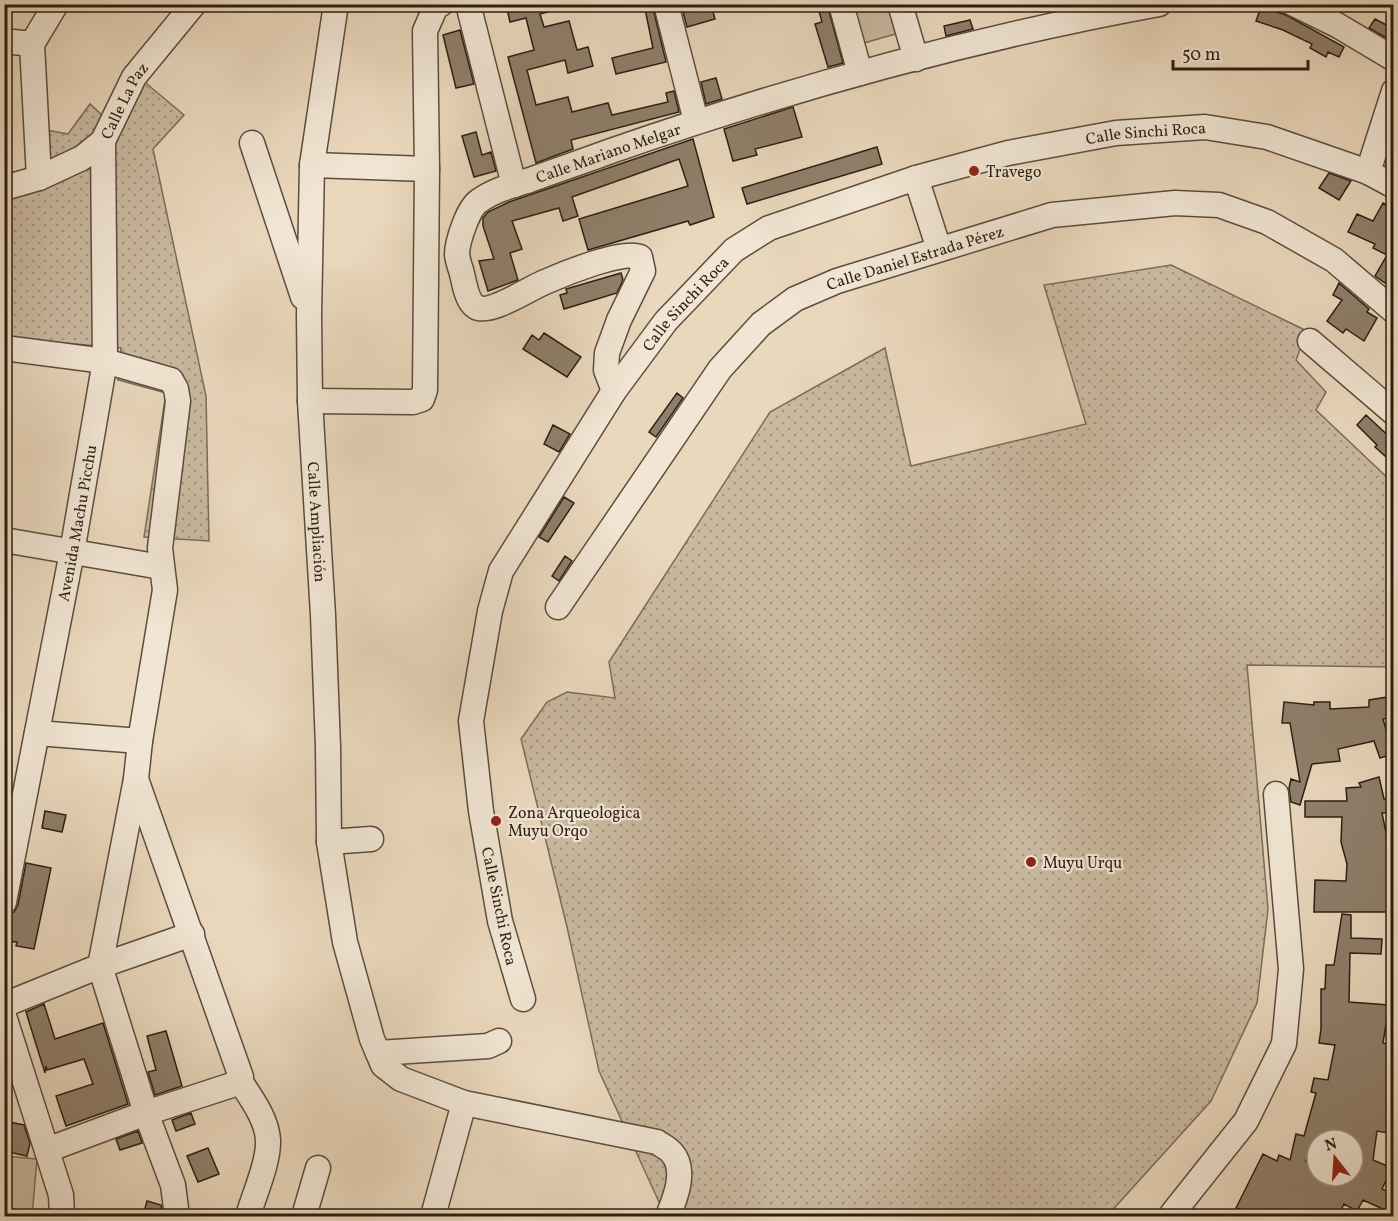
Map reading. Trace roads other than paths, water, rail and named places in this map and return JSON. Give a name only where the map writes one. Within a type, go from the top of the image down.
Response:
[{"type":"street","points":[[39,178],[32,44],[56,4]]},
{"type":"street","name":"Calle La Paz","points":[[4,188],[39,178],[75,163],[104,141],[134,77],[194,4]]},
{"type":"street","name":"Calle Ampliación","points":[[336,4],[312,165],[310,401],[323,615],[329,842],[345,942],[375,1046]]},
{"type":"street","points":[[468,4],[514,185]]},
{"type":"street","points":[[666,4],[696,121]]},
{"type":"street","points":[[841,4],[860,73]]},
{"type":"street","points":[[900,4],[916,59]]},
{"type":"street","name":"Calle Mariano Melgar","points":[[614,391],[606,370],[607,353],[619,320],[643,271],[640,257],[634,254],[614,257],[545,282],[495,306],[485,309],[476,307],[470,301],[458,257],[459,243],[469,214],[480,200],[514,185],[696,121],[860,73],[1093,10],[1158,4]]},
{"type":"street","points":[[1294,4],[1337,25],[1394,59]]},
{"type":"street","points":[[310,401],[413,402],[422,399],[425,390],[427,169],[425,32],[438,5]]},
{"type":"street","points":[[4,41],[32,44]]},
{"type":"street","points":[[1368,172],[1394,91]]},
{"type":"street","name":"Calle Sinchi Roca","points":[[523,999],[500,921],[481,811],[471,721],[490,611],[501,571],[614,391],[666,321],[734,250],[769,228],[916,178],[1008,153],[1116,133],[1205,127],[1267,137],[1368,172],[1394,186]]},
{"type":"street","name":"Avenida Machu Picchu","points":[[4,902],[72,552],[105,361],[104,141]]},
{"type":"street","points":[[252,143],[309,316]]},
{"type":"street","points":[[312,165],[427,169]]},
{"type":"street","points":[[916,178],[939,249]]},
{"type":"street","name":"Calle Daniel Estrada Pérez","points":[[558,608],[720,369],[760,324],[795,299],[837,281],[1052,215],[1175,203],[1219,205],[1267,222],[1334,260],[1394,310]]},
{"type":"street","points":[[1310,342],[1394,413]]},
{"type":"street","points":[[4,348],[105,361],[171,380],[176,389],[178,401],[160,548],[165,590],[140,741],[136,779],[100,966],[146,1113],[173,1185],[177,1216]]},
{"type":"street","points":[[4,540],[161,567]]},
{"type":"street","points":[[37,733],[140,741]]},
{"type":"street","points":[[136,779],[242,1077],[240,1081],[265,1125],[268,1139],[266,1155],[248,1216]]},
{"type":"street","points":[[1167,1216],[1246,1121],[1284,1044],[1292,969],[1276,794]]},
{"type":"street","points":[[329,842],[371,839]]},
{"type":"street","points":[[4,1005],[100,966],[192,934]]},
{"type":"street","points":[[4,1016],[61,1195],[62,1216]]},
{"type":"street","points":[[499,1041],[488,1046],[375,1046],[383,1065],[401,1079],[464,1103],[657,1142],[672,1152],[678,1164],[677,1192],[668,1216]]},
{"type":"street","points":[[47,1150],[240,1081]]},
{"type":"street","points":[[433,1216],[464,1103]]},
{"type":"street","points":[[304,1216],[318,1168]]},
{"type":"place","name":"Travego","points":[[974,171]]},
{"type":"place","name":"Zona Arqueologica Muyu Orqo","points":[[496,821]]},
{"type":"place","name":"Muyu Urqu","points":[[1031,862]]}]
